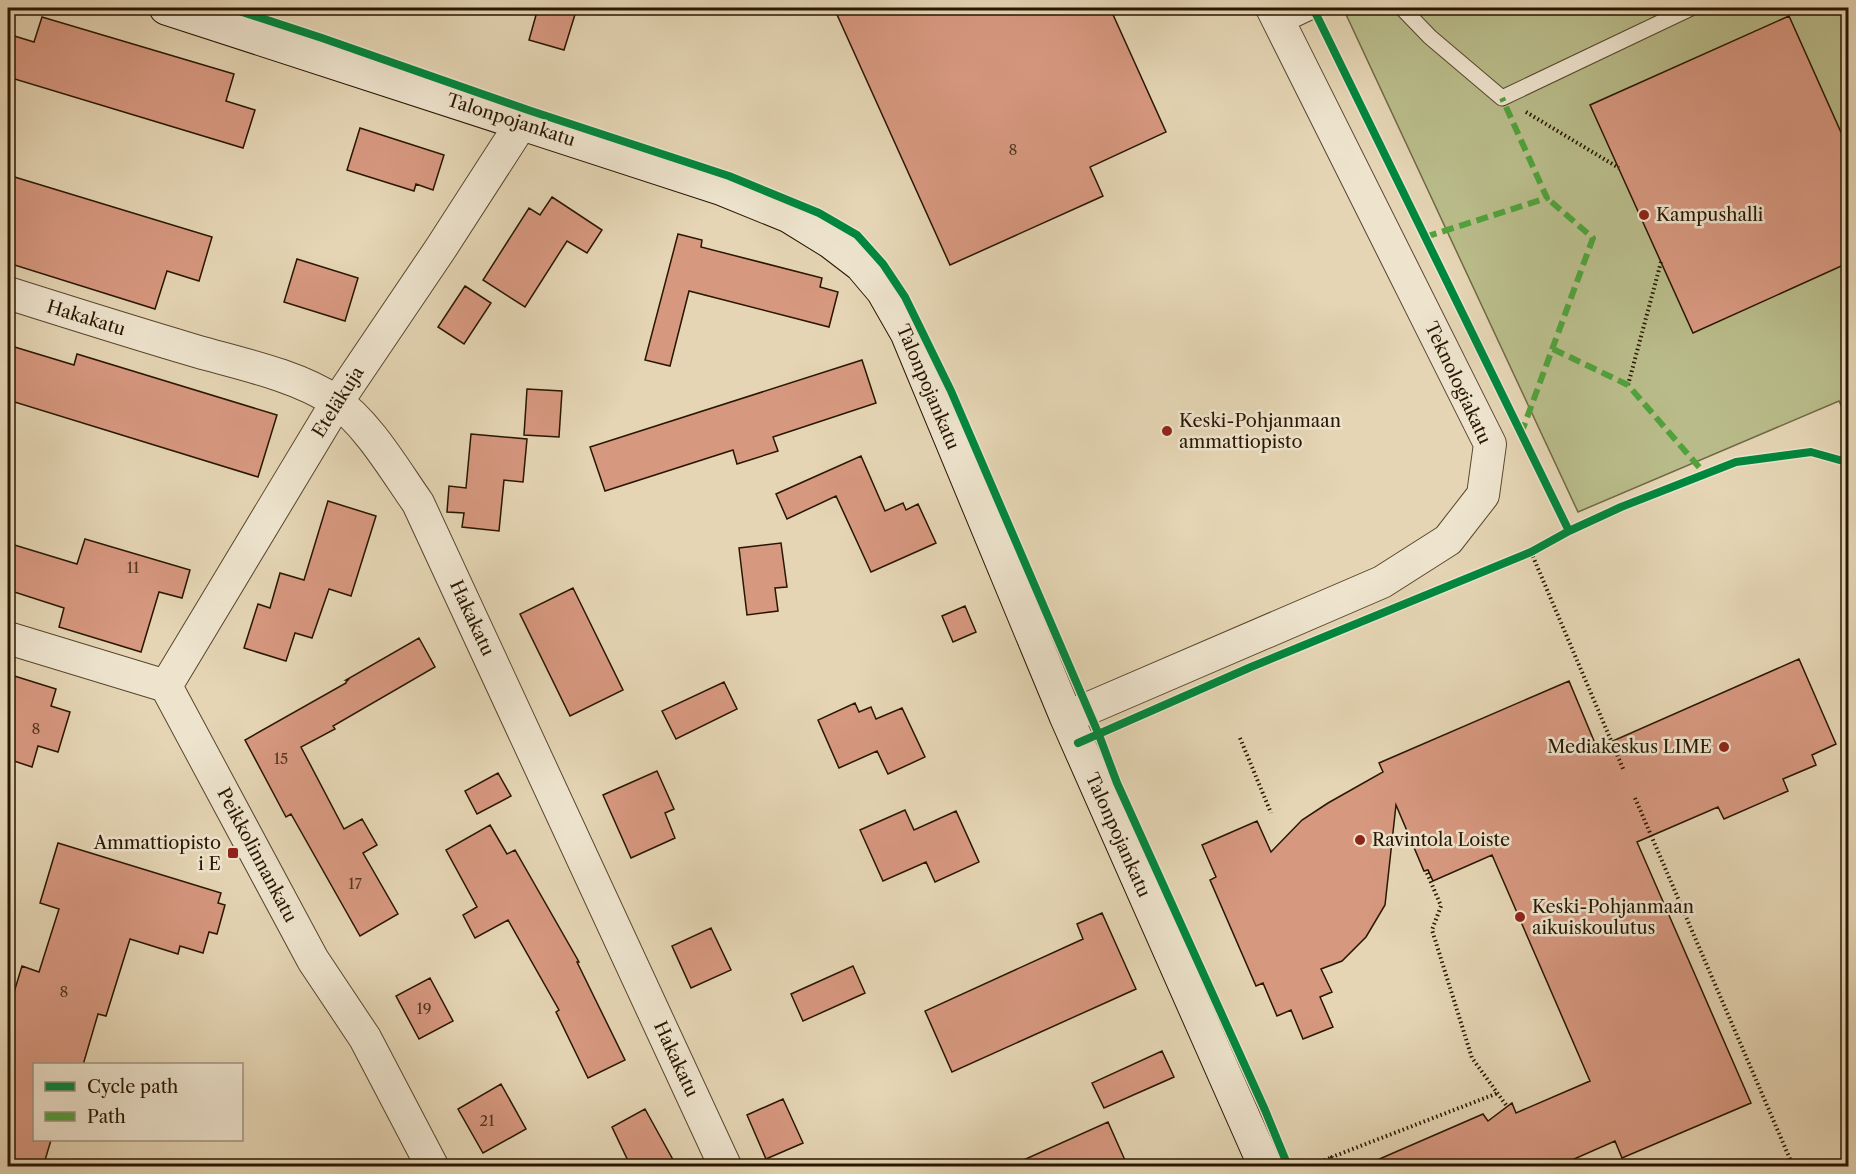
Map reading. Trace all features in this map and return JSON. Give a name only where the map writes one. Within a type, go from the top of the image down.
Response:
[{"type":"street","name":"Talonpojankatu","points":[[166,8],[720,188],[789,216],[831,242],[861,266],[882,291],[907,333],[1066,717],[1264,1167]]},
{"type":"street","name":"Teknologiakatu","points":[[1066,717],[1382,582],[1448,540],[1483,495],[1490,444],[1277,17]]},
{"type":"street","name":"Eteläkuja","points":[[166,686],[337,402],[441,248],[521,123]]},
{"type":"street","name":"Hakakatu","points":[[8,293],[309,387],[337,402],[361,423],[418,503],[725,1167]]},
{"type":"street","points":[[8,638],[166,686]]},
{"type":"street","name":"Peikkolinnankatu","points":[[166,686],[313,960],[365,1038],[432,1167]]},
{"type":"lane","points":[[1277,17],[1319,8]]},
{"type":"lane","points":[[1402,8],[1430,37],[1503,98],[1691,8]]},
{"type":"path","points":[[1503,98],[1619,168]]},
{"type":"path","points":[[1628,385],[1661,262]]},
{"type":"path","points":[[1520,556],[1540,546]]},
{"type":"path","points":[[1531,552],[1624,771]]},
{"type":"path","points":[[1240,738],[1271,813]]},
{"type":"path","points":[[1635,798],[1792,1167]]},
{"type":"path","points":[[1427,873],[1441,906],[1432,930],[1472,1058],[1506,1105]]},
{"type":"path","points":[[1312,1167],[1332,1157],[1498,1093]]},
{"type":"path","points":[[1332,1157],[1336,1167]]},
{"type":"green space","name":"Kampushalli","points":[[1343,8],[1848,8],[1848,420],[1839,401],[1578,512]]},
{"type":"building","points":[[538,8],[577,8],[564,50],[529,40]]},
{"type":"building","points":[[834,8],[1110,8],[1166,132],[1090,167],[1103,196],[950,265]]},
{"type":"building","points":[[1789,16],[1848,148],[1848,263],[1693,333],[1590,105]]},
{"type":"building","points":[[42,17],[234,74],[226,101],[255,110],[243,148],[8,77],[8,34],[34,42]]},
{"type":"building","points":[[360,128],[444,155],[433,190],[416,184],[414,191],[347,170]]},
{"type":"building","points":[[8,175],[212,237],[199,281],[167,271],[155,309],[8,263]]},
{"type":"building","points":[[552,197],[602,230],[587,253],[567,241],[525,307],[483,280],[529,208],[540,215]]},
{"type":"building","points":[[678,234],[702,240],[701,247],[822,278],[820,287],[838,292],[829,327],[689,291],[670,366],[645,360]]},
{"type":"building","points":[[297,259],[358,278],[345,321],[284,302]]},
{"type":"building","points":[[465,286],[491,303],[464,344],[438,327]]},
{"type":"building","points":[[8,345],[74,365],[77,354],[277,415],[258,477],[8,400]]},
{"type":"building","points":[[862,360],[876,403],[773,437],[778,451],[737,464],[733,450],[605,491],[590,447]]},
{"type":"building","points":[[527,389],[562,391],[559,437],[524,435]]},
{"type":"building","points":[[471,434],[527,439],[523,482],[504,480],[499,531],[462,527],[464,513],[447,512],[449,486],[466,488]]},
{"type":"building","points":[[861,456],[885,511],[903,503],[906,510],[918,504],[936,543],[871,572],[836,496],[787,519],[776,494]]},
{"type":"building","points":[[328,501],[376,516],[351,596],[329,589],[312,638],[295,633],[286,661],[244,648],[258,604],[270,608],[280,573],[304,580]]},
{"type":"building","points":[[85,539],[190,570],[182,598],[159,592],[141,652],[59,627],[64,608],[8,590],[8,543],[77,564]]},
{"type":"building","points":[[781,543],[787,587],[775,588],[778,611],[747,615],[739,548]]},
{"type":"building","points":[[573,588],[623,690],[570,716],[520,614]]},
{"type":"building","points":[[965,606],[976,632],[953,642],[942,616]]},
{"type":"building","points":[[419,638],[435,667],[333,726],[335,729],[301,747],[344,829],[362,819],[377,845],[363,853],[398,914],[360,936],[291,814],[286,817],[245,740],[346,683],[348,680],[346,680]]},
{"type":"building","points":[[1799,659],[1836,744],[1812,755],[1816,765],[1783,779],[1788,791],[1724,819],[1718,807],[1637,842],[1751,1103],[1622,1158],[1615,1141],[1556,1167],[1361,1167],[1483,1114],[1488,1121],[1512,1103],[1516,1113],[1590,1081],[1492,855],[1433,881],[1428,870],[1424,871],[1396,805],[1385,905],[1366,937],[1342,961],[1321,969],[1332,992],[1320,997],[1333,1027],[1303,1039],[1291,1010],[1277,1016],[1263,983],[1256,986],[1210,880],[1216,877],[1202,845],[1257,821],[1271,852],[1302,820],[1383,772],[1379,763],[1569,681],[1597,748]]},
{"type":"building","points":[[8,674],[56,689],[51,706],[70,712],[58,752],[38,746],[32,767],[8,759]]},
{"type":"building","points":[[724,682],[737,709],[676,739],[662,711]]},
{"type":"building","points":[[855,703],[859,712],[871,707],[876,719],[902,708],[925,757],[888,774],[877,751],[839,768],[818,720]]},
{"type":"building","points":[[657,771],[674,809],[665,813],[675,838],[631,858],[603,795]]},
{"type":"building","points":[[498,773],[511,796],[477,814],[465,791]]},
{"type":"building","points":[[905,810],[914,830],[956,811],[979,862],[935,882],[926,862],[883,881],[860,830]]},
{"type":"building","points":[[490,825],[507,854],[515,850],[579,962],[577,962],[625,1060],[588,1078],[556,1012],[559,1010],[508,920],[475,938],[463,915],[477,907],[446,850]]},
{"type":"building","points":[[58,843],[221,893],[218,903],[225,905],[217,934],[209,932],[203,953],[180,946],[178,954],[130,939],[106,1016],[98,1014],[84,1063],[33,1063],[33,1141],[51,1141],[43,1167],[8,1167],[8,1012],[22,966],[39,972],[59,909],[40,903]]},
{"type":"building","points":[[1102,913],[1136,989],[952,1072],[925,1011],[1083,939],[1077,924]]},
{"type":"building","points":[[711,928],[731,970],[691,988],[672,946]]},
{"type":"building","points":[[853,966],[865,993],[803,1021],[791,994]]},
{"type":"building","points":[[430,978],[453,1021],[419,1039],[396,996]]},
{"type":"building","points":[[1162,1051],[1174,1077],[1104,1108],[1092,1083]]},
{"type":"building","points":[[501,1084],[526,1129],[483,1153],[458,1109]]},
{"type":"building","points":[[783,1099],[803,1143],[766,1159],[747,1115]]},
{"type":"building","points":[[645,1109],[677,1167],[631,1167],[612,1127]]},
{"type":"building","points":[[1108,1122],[1128,1167],[1008,1167]]},
{"type":"marked path","points":[[1425,237],[1547,198],[1502,98]]},
{"type":"marked path","points":[[1521,434],[1593,238],[1547,198]]},
{"type":"marked path","points":[[1553,349],[1628,385],[1705,474]]},
{"type":"cycle path","points":[[230,8],[729,176],[819,213],[857,235],[883,264],[905,297],[951,391],[1099,735],[1117,783],[1265,1110],[1288,1166]]},
{"type":"cycle path","points":[[1313,8],[1569,531]]},
{"type":"cycle path","points":[[1078,743],[1251,667],[1531,552],[1621,507],[1736,462],[1811,452],[1843,461],[1848,467]]},
{"type":"place","name":"Kampushalli","points":[[1644,215]]},
{"type":"place","name":"Keski-Pohjanmaan ammattiopisto","points":[[1167,431]]},
{"type":"place","name":"Mediakeskus LIME","points":[[1724,747]]},
{"type":"place","name":"Ravintola Loiste","points":[[1360,840]]},
{"type":"place","name":"Ammattiopisto i E","points":[[233,853]]},
{"type":"place","name":"Keski-Pohjanmaan aikuiskoulutus","points":[[1520,917]]}]
